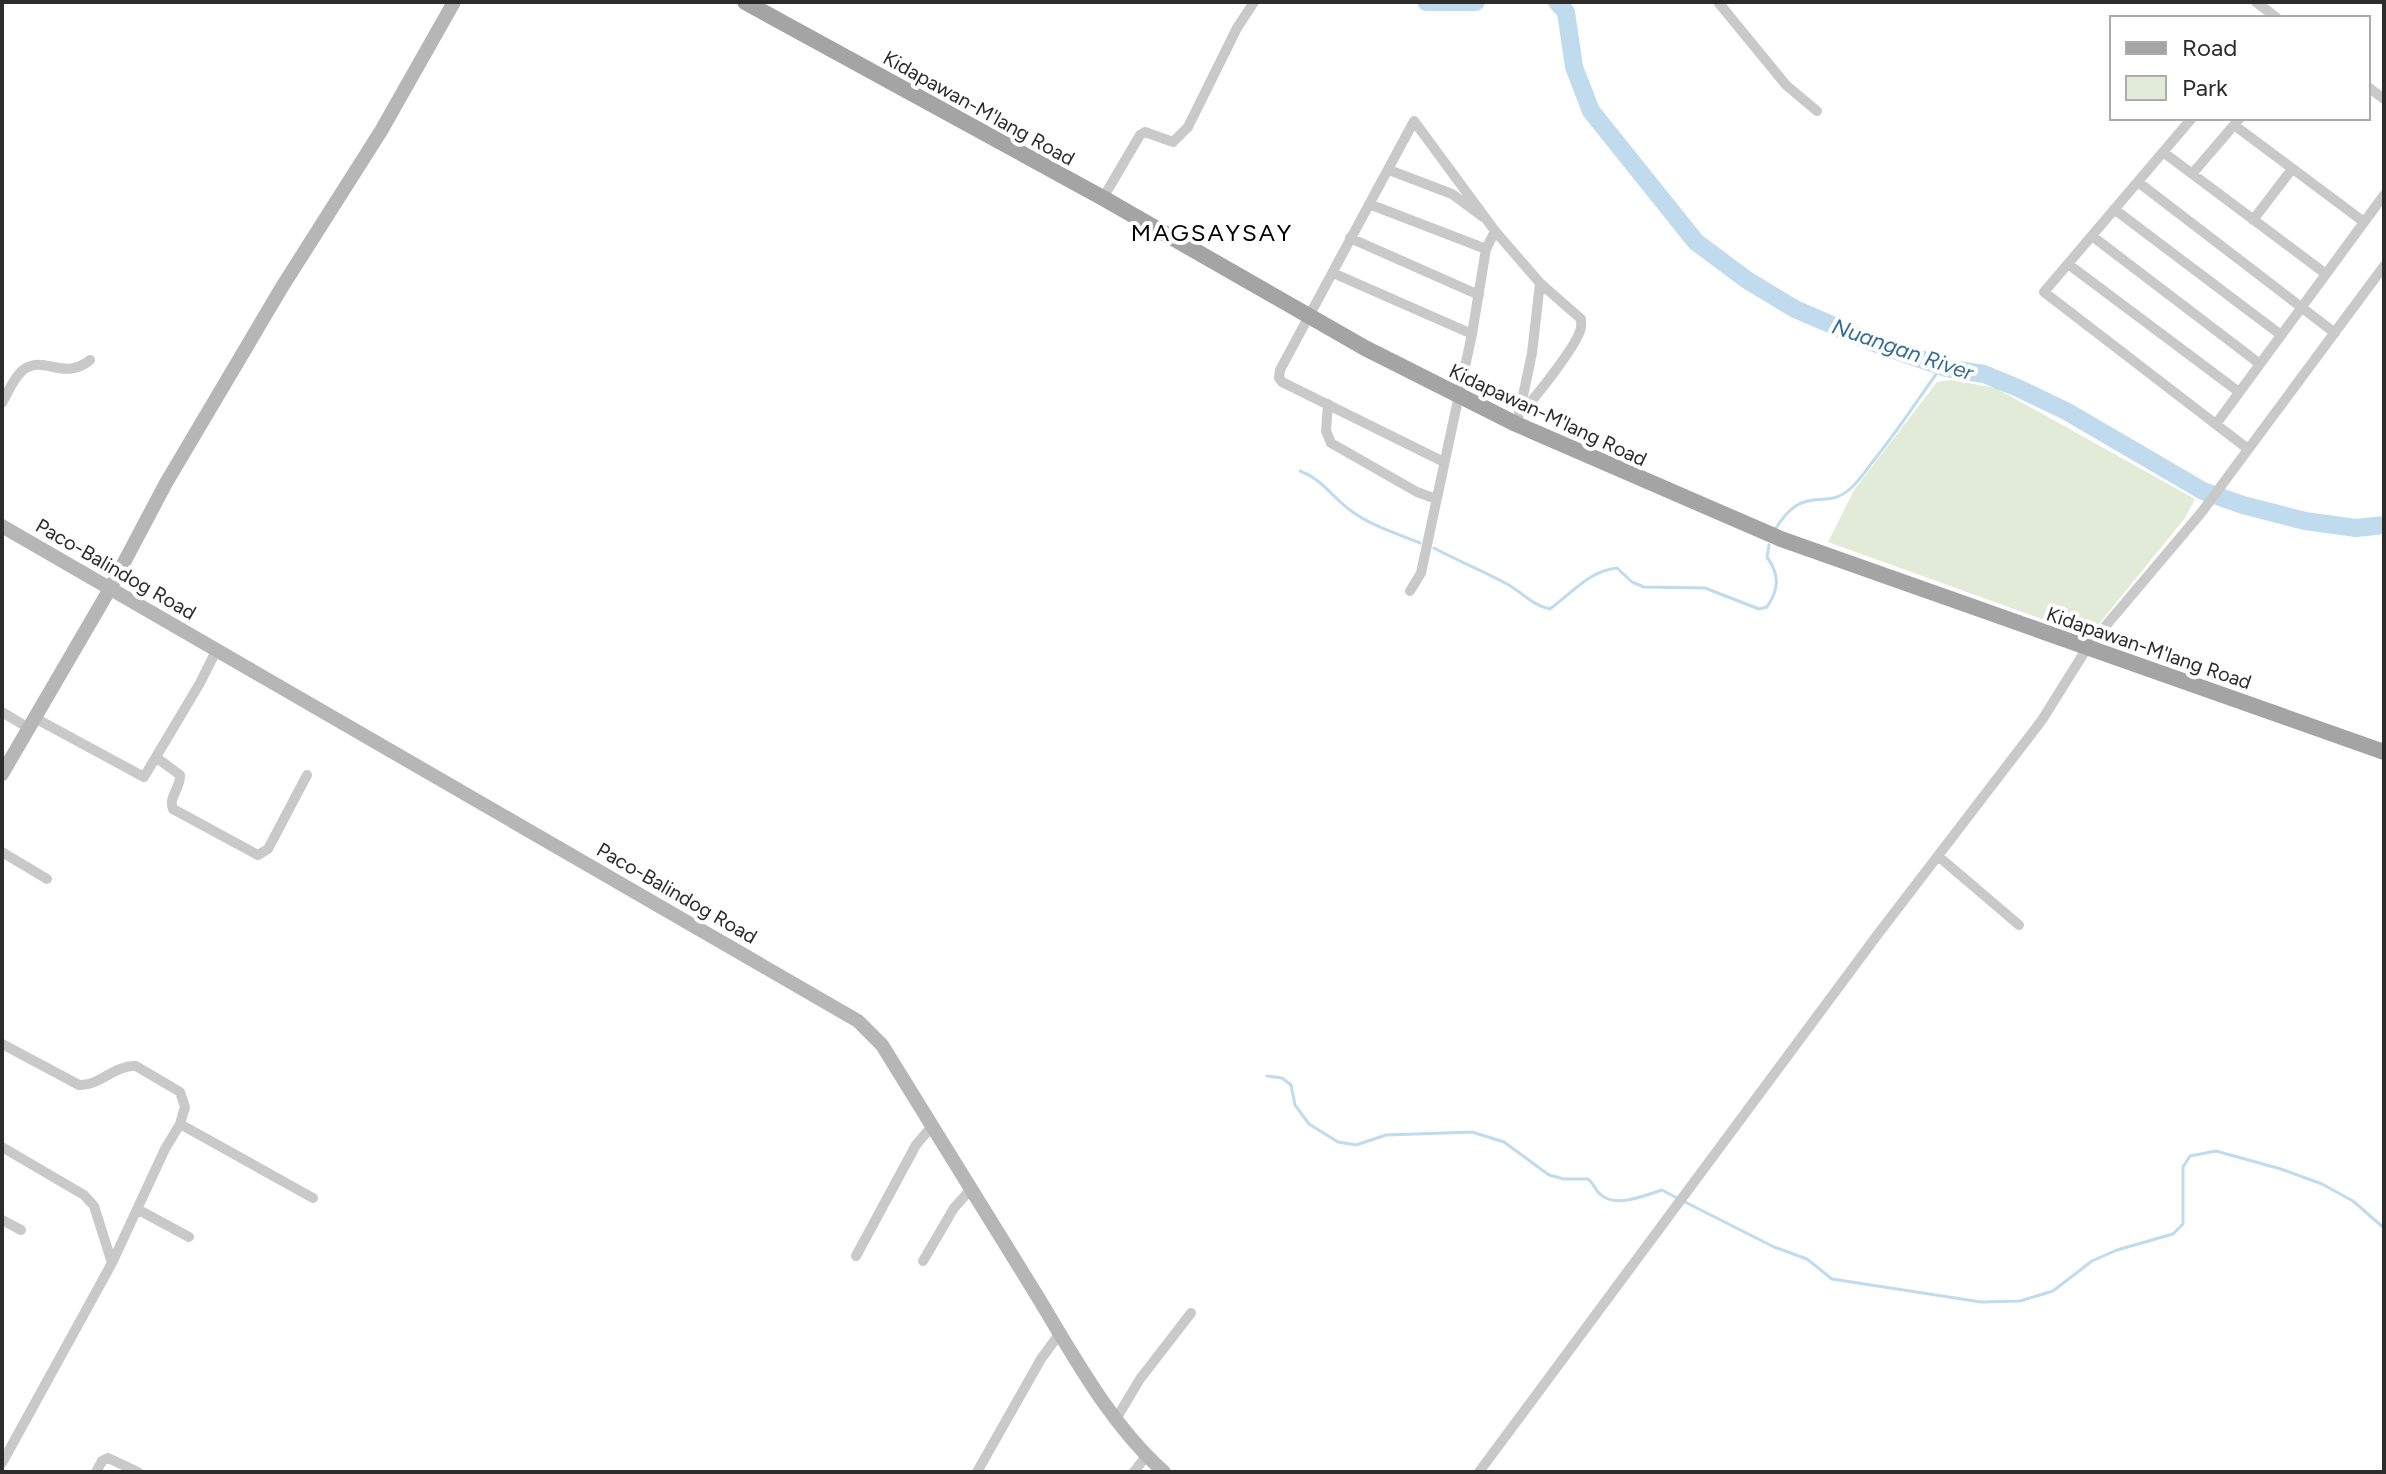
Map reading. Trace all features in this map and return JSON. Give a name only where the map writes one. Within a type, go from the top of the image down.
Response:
[{"type":"main road","name":"Kidapawan-M'lang Road","points":[[745,2],[1458,397],[1518,418],[1781,539],[2384,752]]},
{"type":"street","points":[[2,774],[111,587],[166,483],[282,287],[381,131],[454,2]]},
{"type":"street","points":[[1103,198],[1140,135],[1151,133],[1173,142],[1188,127],[1237,28],[1254,2]]},
{"type":"street","points":[[1718,2],[1786,85],[1817,111]]},
{"type":"street","points":[[2256,2],[2274,16]]},
{"type":"street","points":[[2190,120],[2044,292],[2248,449]]},
{"type":"street","points":[[1444,462],[1279,378],[1280,370],[1414,121],[1540,283],[1581,319],[1581,328],[1518,418]]},
{"type":"street","points":[[2192,174],[2237,122],[2292,169],[2364,222]]},
{"type":"street","points":[[2163,152],[2326,274]]},
{"type":"street","points":[[2253,220],[2292,169]]},
{"type":"street","points":[[1389,170],[1452,194],[1494,227]]},
{"type":"street","points":[[2138,182],[2335,333]]},
{"type":"street","points":[[2216,424],[2384,195]]},
{"type":"street","points":[[1369,204],[1486,249]]},
{"type":"street","points":[[2114,209],[2281,335]]},
{"type":"street","points":[[1410,591],[1421,573],[1472,334],[1486,249],[1494,227]]},
{"type":"street","points":[[2092,236],[2260,364]]},
{"type":"street","points":[[1350,238],[1479,295]]},
{"type":"street","points":[[2068,264],[2239,392]]},
{"type":"street","points":[[1479,1472],[2042,720],[2087,648],[2201,513],[2384,266]]},
{"type":"street","points":[[1333,273],[1472,334]]},
{"type":"street","points":[[1518,418],[1532,353],[1540,283]]},
{"type":"street","points":[[2,403],[24,369],[42,365],[74,370],[90,360]]},
{"type":"street","points":[[1328,404],[1326,431],[1331,443],[1417,492],[1436,499]]},
{"type":"street","name":"Paco-Balindog Road","points":[[2,526],[858,1021],[882,1045],[1116,1419],[1146,1456],[1164,1472]]},
{"type":"street","points":[[2,712],[30,722],[141,777],[146,775],[157,758],[216,651]]},
{"type":"street","points":[[157,758],[180,775],[180,783],[171,800],[173,809],[258,855],[268,849],[307,775]]},
{"type":"street","points":[[2,852],[47,879]]},
{"type":"street","points":[[1938,856],[2019,925]]},
{"type":"street","points":[[2,1044],[79,1085],[88,1085],[128,1066],[144,1069],[180,1092],[185,1107],[180,1124],[112,1263],[2,1463]]},
{"type":"street","points":[[180,1124],[313,1198]]},
{"type":"street","points":[[856,1256],[916,1145],[932,1126]]},
{"type":"street","points":[[2,1147],[84,1195],[94,1206],[112,1263]]},
{"type":"street","points":[[923,1261],[954,1208],[971,1189]]},
{"type":"street","points":[[137,1209],[189,1237]]},
{"type":"street","points":[[2,1220],[21,1230]]},
{"type":"street","points":[[1116,1419],[1140,1379],[1191,1313]]},
{"type":"street","points":[[977,1472],[1041,1359],[1060,1333]]},
{"type":"street","points":[[1134,1472],[1146,1456]]},
{"type":"street","points":[[96,1472],[102,1461],[108,1458],[138,1472]]},
{"type":"green space","points":[[1951,380],[1996,388],[2195,499],[2185,518],[2089,636],[1828,542],[1854,490],[1937,382]]},
{"type":"waterway","name":"Nuangan River","points":[[1426,2],[1476,2]]},
{"type":"waterway","name":"Nuangan River","points":[[1557,2],[1566,12],[1574,67],[1591,111],[1696,242],[1747,280],[1795,309],[1874,343],[1946,368],[1984,374],[2018,388],[2066,411],[2203,491],[2305,521],[2356,528],[2384,525]]},
{"type":"waterway","points":[[1776,528],[1796,506],[1832,498],[1850,489],[1891,439],[1937,373],[1946,368]]},
{"type":"waterway","points":[[1300,471],[1315,479],[1358,516],[1420,543]]},
{"type":"waterway","points":[[1434,548],[1550,609],[1589,578],[1617,568],[1632,582],[1644,587],[1705,588],[1759,609],[1767,607],[1776,588],[1776,576],[1767,557],[1769,545]]},
{"type":"waterway","points":[[1267,1076],[1282,1078],[1291,1085],[1295,1105],[1309,1124],[1338,1142],[1356,1145],[1386,1135],[1472,1132],[1504,1142],[1549,1175],[1564,1179],[1588,1179],[1606,1198],[1630,1200],[1662,1190],[1677,1198]]},
{"type":"waterway","points":[[1685,1202],[1774,1247],[1807,1259],[1832,1279],[1981,1302],[2020,1301],[2053,1291],[2092,1261],[2117,1250],[2173,1234],[2183,1224],[2183,1167],[2190,1156],[2216,1151],[2322,1184],[2353,1201],[2384,1228]]},
{"type":"district","name":"MAGSAYSAY","points":[[1212,233]]}]
